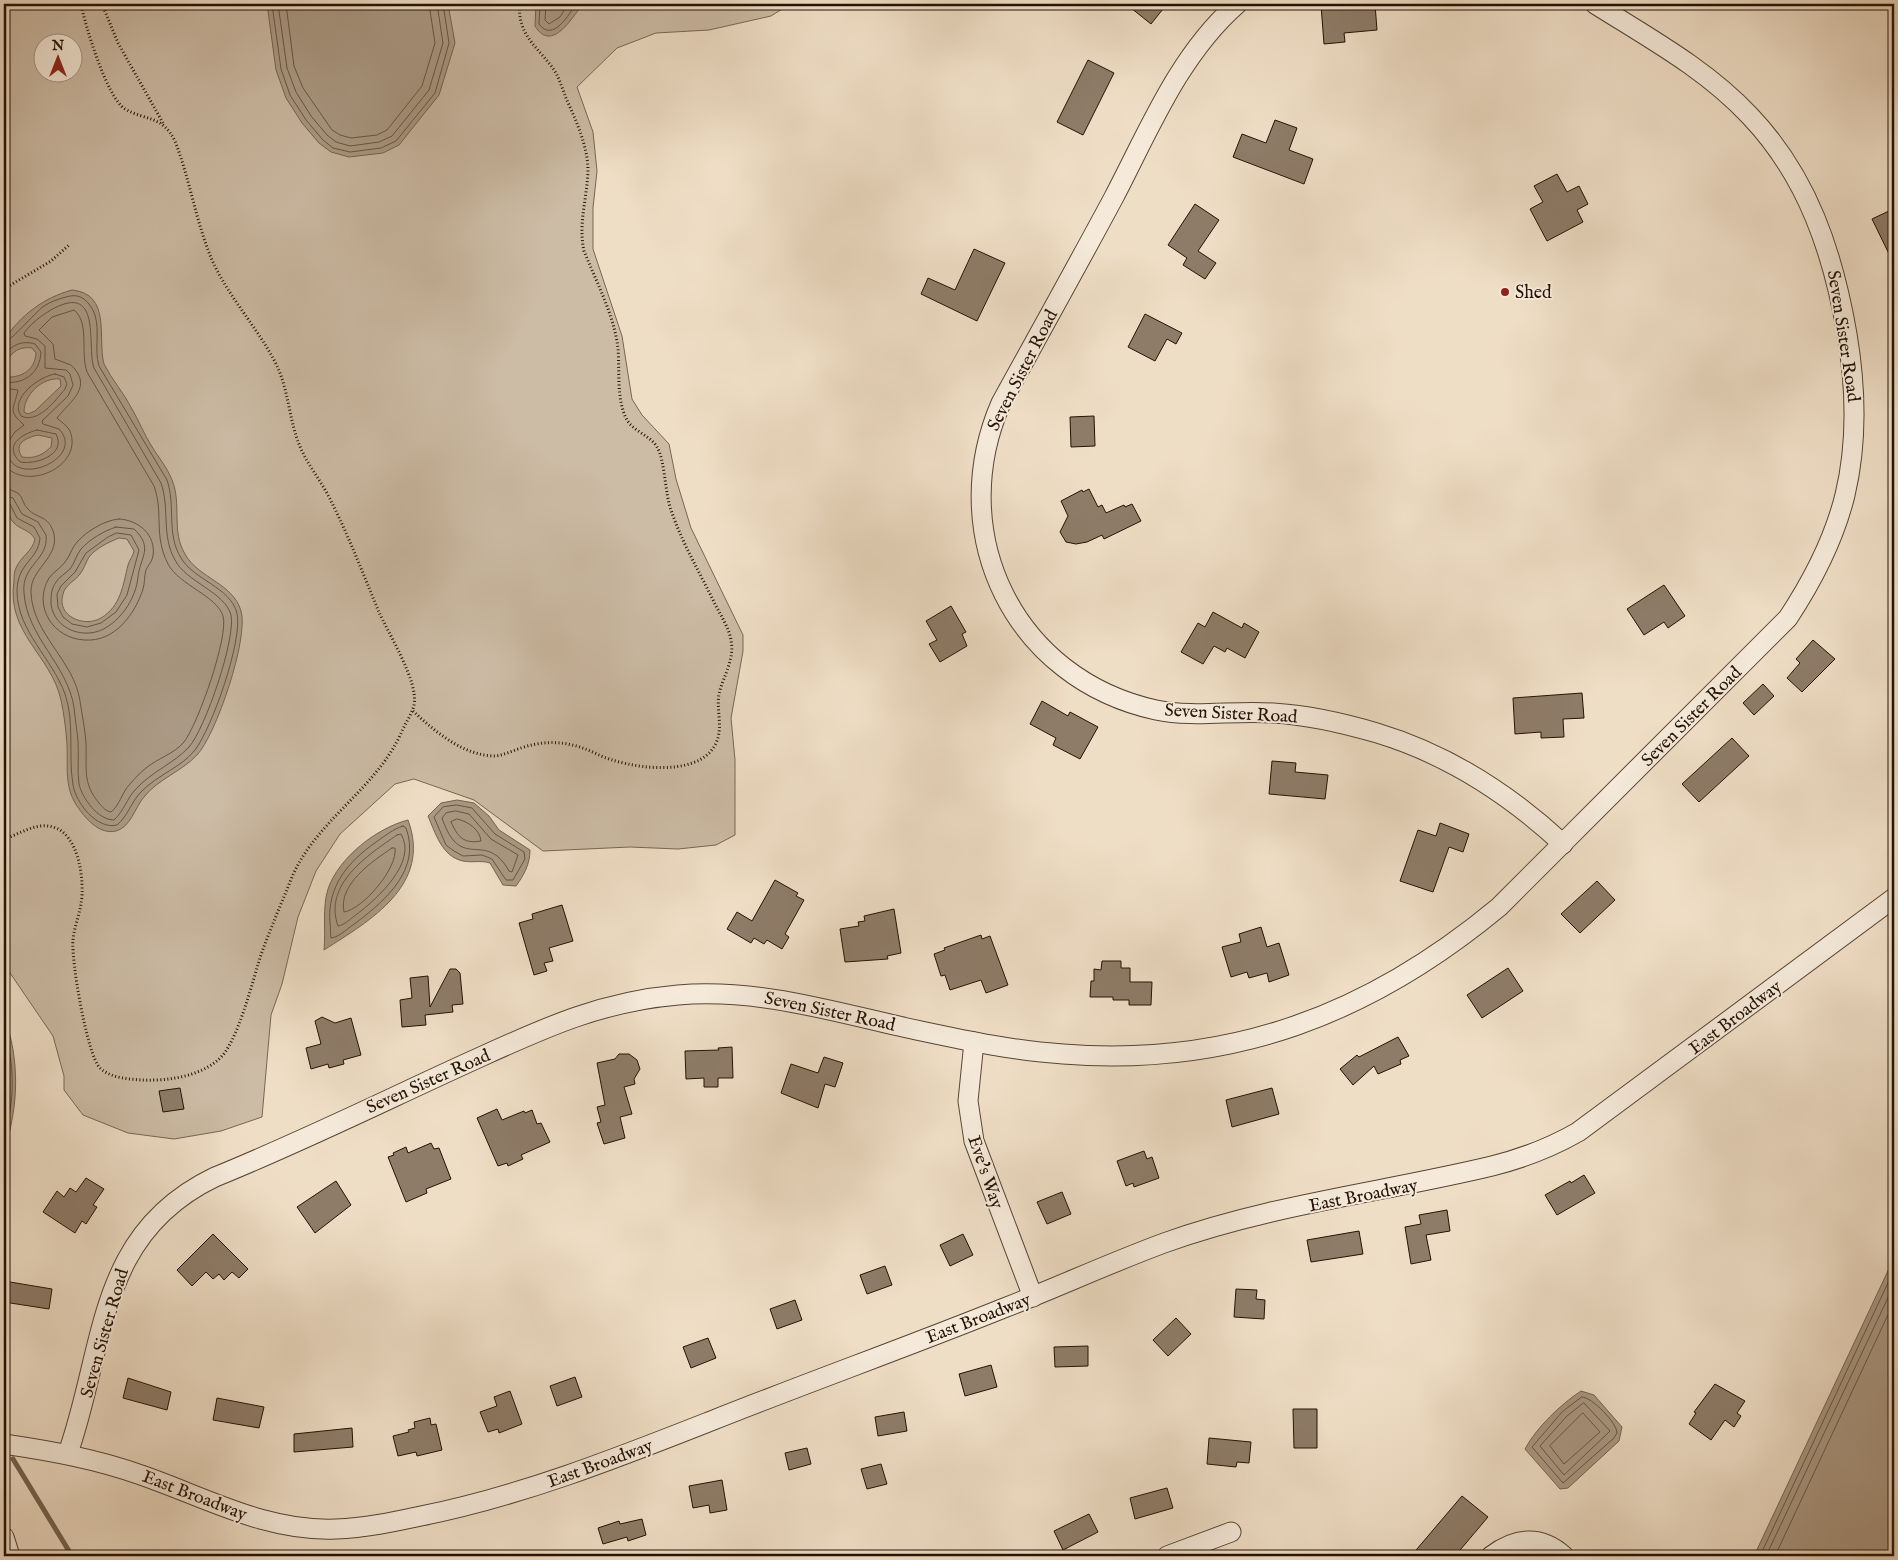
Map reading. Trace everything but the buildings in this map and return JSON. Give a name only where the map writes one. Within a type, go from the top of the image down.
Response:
[{"type":"street","name":"Seven Sister Road","points":[[1237,4],[1210,30],[1183,68],[995,417],[983,460],[980,498],[984,535],[993,571],[1009,605],[1037,642],[1072,674],[1104,693],[1140,706],[1176,713],[1273,713],[1326,720],[1378,733],[1445,760],[1476,777],[1535,819],[1563,844]]},
{"type":"street","name":"Seven Sister Road","points":[[68,1453],[78,1424],[114,1286],[126,1258],[143,1232],[164,1210],[188,1192],[214,1177],[567,1018],[642,999],[680,995],[757,996],[795,1001],[974,1042],[1061,1054],[1108,1056],[1156,1055],[1250,1040],[1296,1026],[1348,1005],[1424,965],[1463,938],[1499,907],[1788,618],[1816,571],[1834,530],[1845,495],[1854,441],[1854,386],[1834,268],[1815,214],[1792,171],[1770,140],[1730,97],[1681,58],[1594,4]]},
{"type":"street","name":"East Broadway","points":[[4,1444],[68,1453],[143,1475],[208,1502],[275,1524],[318,1529],[372,1526],[454,1510],[544,1483],[1032,1297],[1186,1236],[1265,1214],[1473,1171],[1528,1157],[1550,1148],[1578,1132],[1894,898]]},
{"type":"street","name":"Eve's Way","points":[[974,1042],[968,1101],[974,1140],[1032,1297]]},
{"type":"street","points":[[1167,1556],[1231,1532]]},
{"type":"street","points":[[4,1537],[10,1556]]},
{"type":"street","points":[[1491,1556],[1517,1541],[1533,1541],[1546,1545],[1564,1556]]},
{"type":"path","points":[[4,839],[35,826],[46,826],[57,828],[64,832],[72,845],[82,888],[73,939],[73,952],[84,1026],[91,1054],[97,1065],[105,1072],[126,1079],[160,1080],[192,1074],[218,1061],[233,1040],[263,949],[296,867],[327,825],[382,766],[413,711],[415,689],[379,612],[350,540],[327,493],[301,449],[280,371],[224,283],[213,261],[203,236],[183,162],[171,132],[159,121],[123,108],[112,91],[94,50],[81,4]]},
{"type":"path","points":[[102,4],[118,43],[165,126]]},
{"type":"path","points":[[413,711],[445,737],[468,750],[483,754],[506,754],[534,744],[559,742],[580,746],[611,761],[627,765],[652,767],[692,764],[709,753],[719,737],[720,693],[732,653],[729,634],[682,538],[670,508],[658,448],[626,419],[621,398],[617,344],[613,325],[584,251],[582,239],[582,211],[588,172],[583,141],[555,73],[528,37],[520,14],[520,4]]},
{"type":"path","points":[[4,290],[51,261],[69,245]]},
{"type":"shaded area","points":[[4,4],[790,4],[771,16],[709,30],[656,33],[617,48],[577,87],[593,132],[597,171],[593,208],[593,249],[622,336],[632,399],[642,415],[669,444],[676,479],[691,528],[743,635],[743,651],[731,718],[735,760],[735,835],[716,845],[678,849],[630,847],[543,851],[474,800],[414,779],[395,784],[340,834],[316,871],[298,917],[282,984],[271,1015],[262,1117],[221,1131],[174,1139],[128,1133],[83,1115],[64,1090],[64,1076],[53,1036],[8,970],[4,956]]},
{"type":"water","points":[[267,4],[448,4],[455,43],[439,95],[399,145],[383,153],[349,157],[331,152],[319,143],[302,123],[286,98],[276,70]]},
{"type":"water","points":[[536,4],[583,4],[562,30],[555,35],[548,36],[542,34],[535,26]]},
{"type":"water","points":[[72,290],[85,293],[98,308],[104,364],[129,403],[148,441],[172,480],[176,498],[178,536],[185,554],[198,569],[231,594],[237,601],[241,611],[242,624],[236,663],[221,708],[205,744],[191,761],[150,791],[141,801],[129,821],[121,829],[110,832],[98,828],[84,816],[73,799],[68,784],[67,739],[61,700],[56,684],[23,630],[13,599],[15,569],[35,539],[30,533],[13,522],[6,507],[4,490],[4,374],[5,377],[11,377],[27,372],[33,364],[36,353],[32,348],[22,348],[9,358],[4,366],[4,340],[25,315],[61,293]],"holes":[[[60,379],[61,386],[35,411],[28,414],[24,412],[27,399],[35,388],[47,381]],[[38,435],[52,438],[51,447],[38,456],[31,457],[22,457],[20,452],[20,445],[25,440]],[[119,538],[127,539],[134,551],[128,565],[123,587],[113,607],[108,613],[94,621],[80,621],[67,614],[62,602],[63,594],[83,570],[89,557],[103,546]]]},
{"type":"water","points":[[457,800],[474,803],[489,816],[499,830],[530,850],[526,869],[516,886],[503,885],[490,863],[466,862],[456,859],[440,843],[428,816],[441,803]]},
{"type":"water","points":[[408,820],[413,843],[412,864],[404,882],[393,898],[378,913],[324,950],[325,904],[333,877],[350,855],[372,837],[396,824]]},
{"type":"water","points":[[4,1015],[13,1049],[16,1083],[13,1117],[4,1151]]},
{"type":"water","points":[[1894,1258],[1894,1556],[1754,1556]]},
{"type":"water","points":[[1581,1391],[1594,1395],[1622,1427],[1619,1441],[1568,1488],[1560,1489],[1525,1449],[1550,1417]]},
{"type":"waterway","points":[[13,1459],[72,1556]]},
{"type":"place","name":"Shed","points":[[1505,292]]}]
